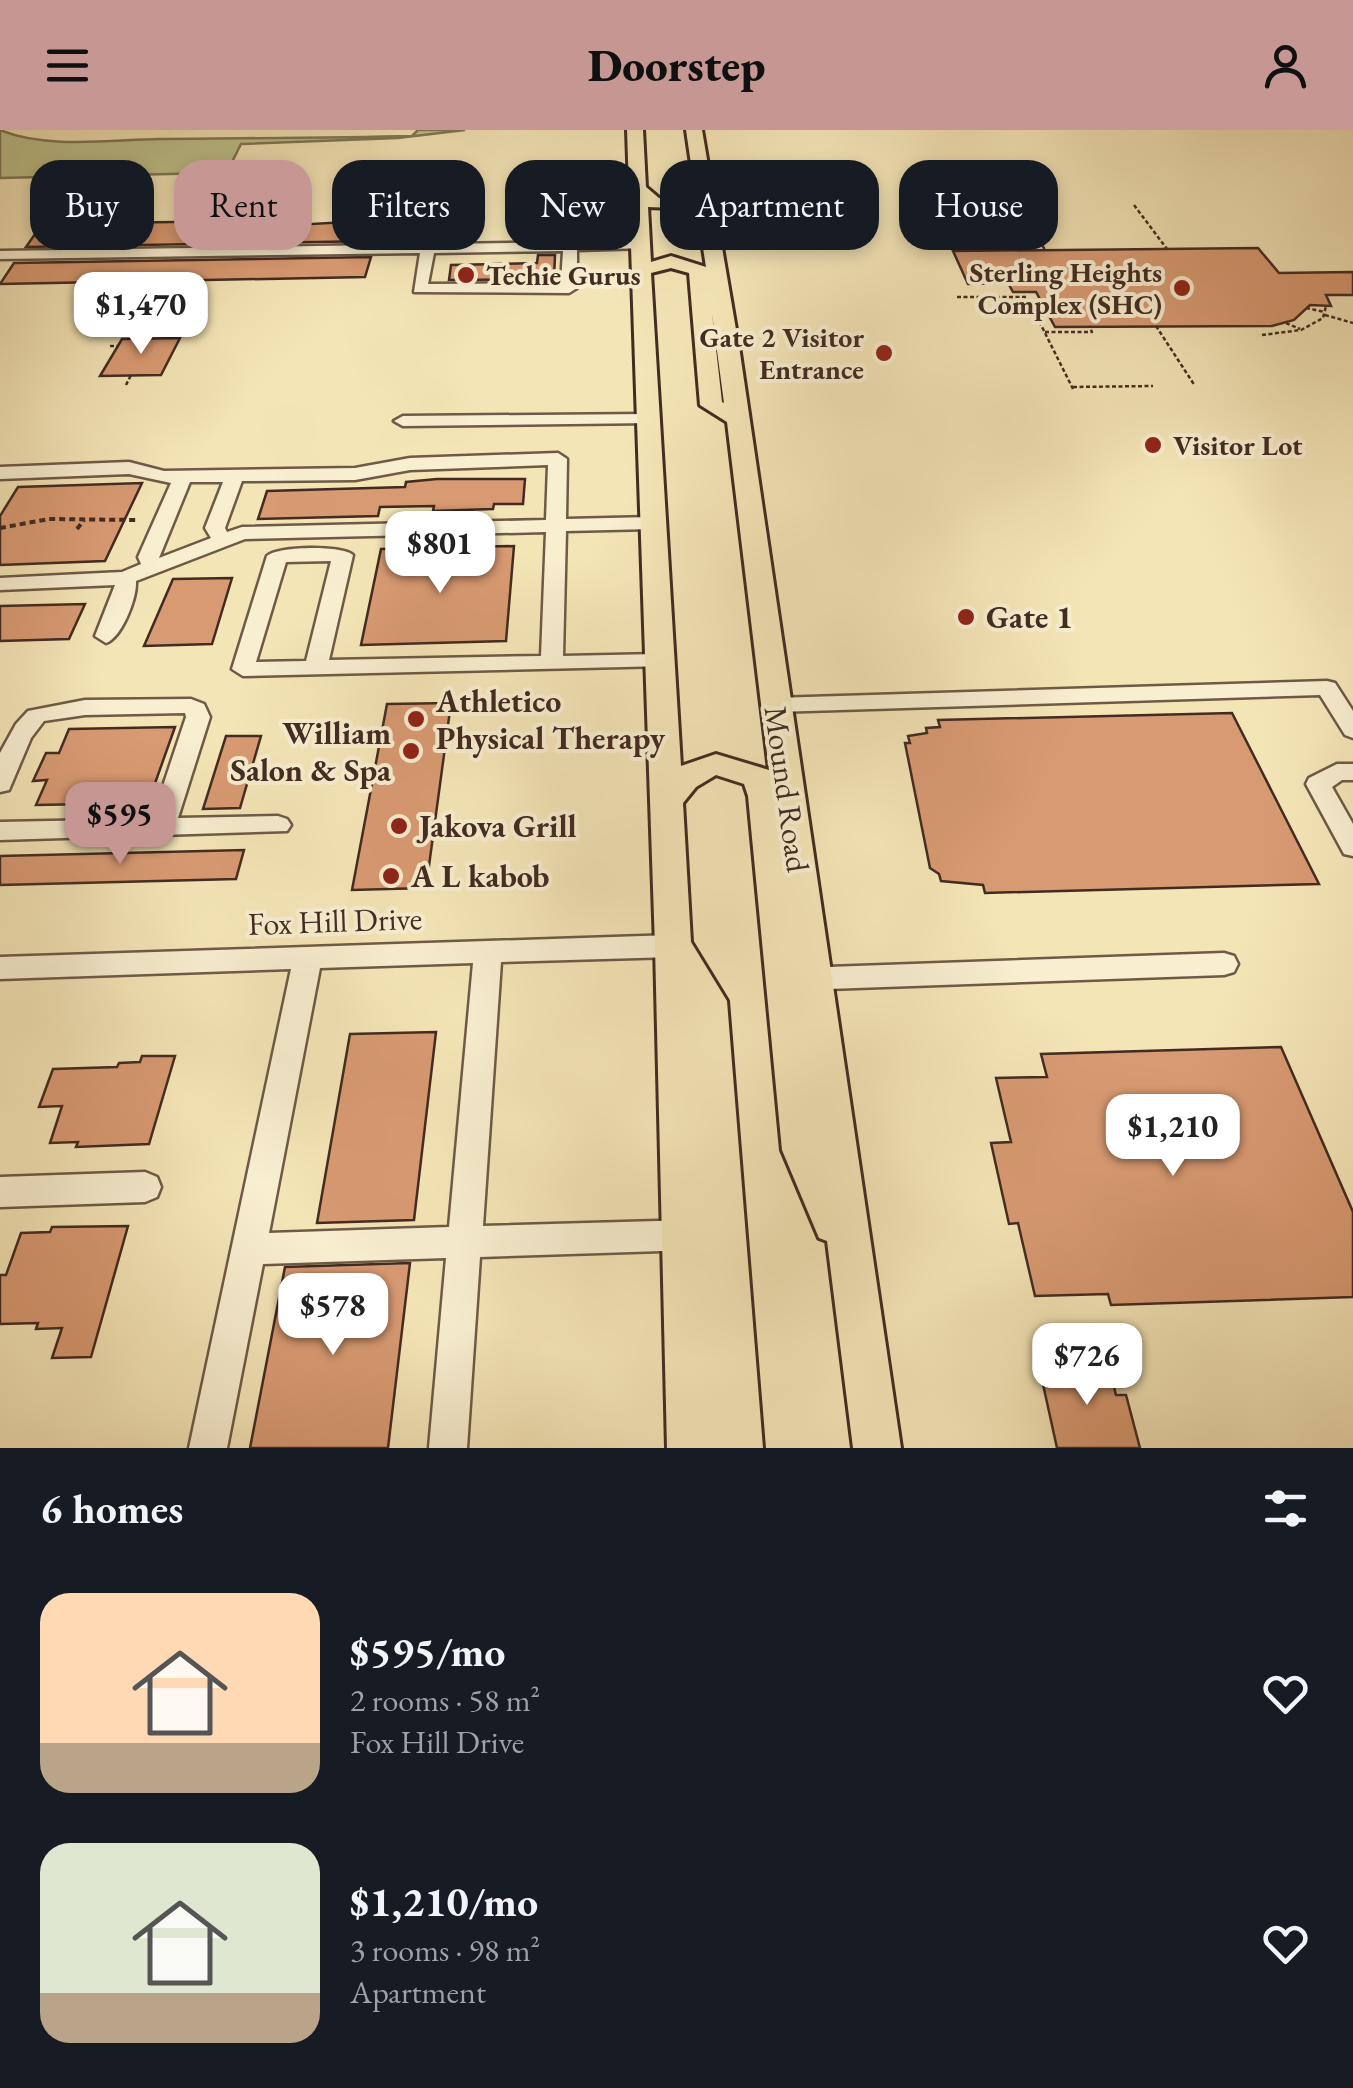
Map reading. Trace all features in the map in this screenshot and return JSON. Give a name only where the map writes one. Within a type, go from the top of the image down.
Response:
[{"type":"main road","points":[[635,130],[637,160]]},
{"type":"main road","name":"Mound Road","points":[[694,130],[699,160]]},
{"type":"main road","points":[[640,190],[654,203],[660,203]]},
{"type":"main road","points":[[640,222],[673,946],[708,1000],[691,1448]]},
{"type":"main road","name":"Mound Road","points":[[712,250],[775,705],[799,979]]},
{"type":"main road","points":[[642,257],[698,270],[711,405],[736,418]]},
{"type":"main road","points":[[664,803],[683,776],[700,766],[722,764],[758,778],[764,796],[799,979],[803,1150],[852,1264],[873,1442]]},
{"type":"main road","points":[[702,1234],[739,1448]]},
{"type":"street","points":[[0,255],[332,250]]},
{"type":"street","points":[[428,250],[419,289],[569,288],[570,250]]},
{"type":"street","points":[[596,250],[642,257]]},
{"type":"street","points":[[404,421],[647,418]]},
{"type":"street","points":[[0,473],[129,468],[159,476],[355,474],[410,464],[558,460],[552,664]]},
{"type":"street","points":[[154,569],[148,557],[183,476]]},
{"type":"street","points":[[222,539],[215,528],[235,476]]},
{"type":"street","points":[[0,584],[124,578],[242,534],[652,523]]},
{"type":"street","points":[[316,668],[343,555],[278,556],[243,669],[316,668],[552,664],[658,661]]},
{"type":"street","points":[[106,636],[126,590],[124,578]]},
{"type":"street","points":[[775,705],[1327,688],[1353,730]]},
{"type":"street","points":[[0,784],[28,724],[39,713],[62,708],[191,706],[196,708],[198,717],[162,828]]},
{"type":"street","points":[[1353,772],[1337,772],[1318,784],[1353,847]]},
{"type":"street","points":[[0,831],[278,825]]},
{"type":"street","name":"Fox Hill Drive","points":[[0,968],[673,946]]},
{"type":"street","points":[[448,1448],[488,952]]},
{"type":"street","points":[[208,1448],[308,957]]},
{"type":"street","points":[[799,979],[1224,964]]},
{"type":"street","points":[[0,1192],[145,1187]]},
{"type":"street","points":[[248,1249],[702,1234]]},
{"type":"path","points":[[1134,204],[1167,249]]},
{"type":"path","points":[[957,298],[1026,294],[1073,388],[1153,386]]},
{"type":"path","points":[[1326,306],[1326,314]]},
{"type":"path","points":[[1306,308],[1353,323]]},
{"type":"path","points":[[1262,335],[1301,330],[1326,314]]},
{"type":"path","points":[[1286,323],[1301,330]]},
{"type":"path","points":[[1045,332],[1092,332],[1089,326]]},
{"type":"path","points":[[1156,326],[1195,385],[1186,384]]},
{"type":"path","points":[[110,346],[117,346]]},
{"type":"path","points":[[126,385],[131,375]]},
{"type":"path","points":[[1182,378],[1190,378]]},
{"type":"path","points":[[0,528],[42,518],[137,520]]},
{"type":"path","points":[[78,529],[84,518]]},
{"type":"path","points":[[30,530],[35,522]]},
{"type":"green space","points":[[0,130],[37,140],[78,142],[412,136],[418,130],[465,130],[398,138],[241,144],[233,160],[174,160],[174,174],[154,174],[154,160],[30,160],[30,177],[0,178]]},
{"type":"building","points":[[154,222],[174,222],[174,244],[154,245]]},
{"type":"building","points":[[332,223],[332,242],[312,242],[312,224]]},
{"type":"building","name":"Sterling Heights Complex (SHC)","points":[[1258,248],[1279,273],[1353,272],[1353,295],[1326,295],[1331,306],[1310,305],[1294,320],[1272,326],[1055,327],[1036,292],[1013,292],[1008,283],[968,284],[953,251]]},
{"type":"building","points":[[538,255],[555,255],[554,279],[449,280],[451,265],[537,263]]},
{"type":"building","points":[[371,257],[365,277],[0,284],[14,263]]},
{"type":"building","points":[[180,338],[161,375],[100,376],[122,339]]},
{"type":"building","points":[[525,479],[523,504],[433,511],[434,506],[380,507],[378,516],[258,519],[267,491],[405,487],[406,482]]},
{"type":"building","points":[[142,483],[105,561],[0,565],[0,516],[18,487]]},
{"type":"building","points":[[514,546],[506,641],[361,645],[381,549]]},
{"type":"building","points":[[232,578],[212,644],[144,646],[173,579]]},
{"type":"building","points":[[85,604],[69,639],[0,641],[0,606]]},
{"type":"building","points":[[451,703],[426,888],[352,890],[387,704]]},
{"type":"building","points":[[1232,713],[1319,884],[985,893],[983,885],[941,881],[930,868],[905,743],[910,743],[908,736],[940,727],[938,720]]},
{"type":"building","points":[[175,727],[148,803],[36,805],[47,780],[33,781],[46,753],[59,753],[69,729]]},
{"type":"building","points":[[226,736],[261,736],[240,808],[203,809]]},
{"type":"building","points":[[244,850],[236,879],[0,885],[0,856]]},
{"type":"building","points":[[436,1032],[414,1220],[317,1223],[350,1034]]},
{"type":"building","points":[[1281,1047],[1353,1212],[1353,1297],[1111,1305],[1108,1294],[1035,1296],[1018,1223],[1009,1224],[991,1143],[1011,1142],[996,1078],[1047,1077],[1041,1054]]},
{"type":"building","points":[[142,1056],[175,1056],[149,1144],[76,1147],[78,1142],[50,1143],[62,1106],[39,1107],[53,1069],[117,1067],[119,1063],[140,1062]]},
{"type":"building","points":[[128,1226],[91,1357],[52,1358],[62,1328],[36,1329],[38,1323],[0,1324],[0,1275],[6,1275],[21,1233],[50,1232],[52,1227]]},
{"type":"building","points":[[410,1263],[388,1448],[250,1448],[285,1267]]},
{"type":"building","points":[[1108,1363],[1116,1395],[1126,1395],[1140,1448],[1057,1448],[1039,1366]]},
{"type":"place","name":"Techie Gurus","points":[[466,275]]},
{"type":"place","name":"Sterling Heights Complex (SHC)","points":[[1182,288]]},
{"type":"place","name":"Gate 2 Visitor Entrance","points":[[884,353]]},
{"type":"place","name":"Visitor Lot","points":[[1153,445]]},
{"type":"place","name":"Gate 1","points":[[966,617]]},
{"type":"place","name":"Athletico Physical Therapy","points":[[416,719]]},
{"type":"place","name":"William Salon & Spa","points":[[411,751]]},
{"type":"place","name":"Jakova Grill","points":[[399,826]]},
{"type":"place","name":"A L kabob","points":[[391,876]]}]
